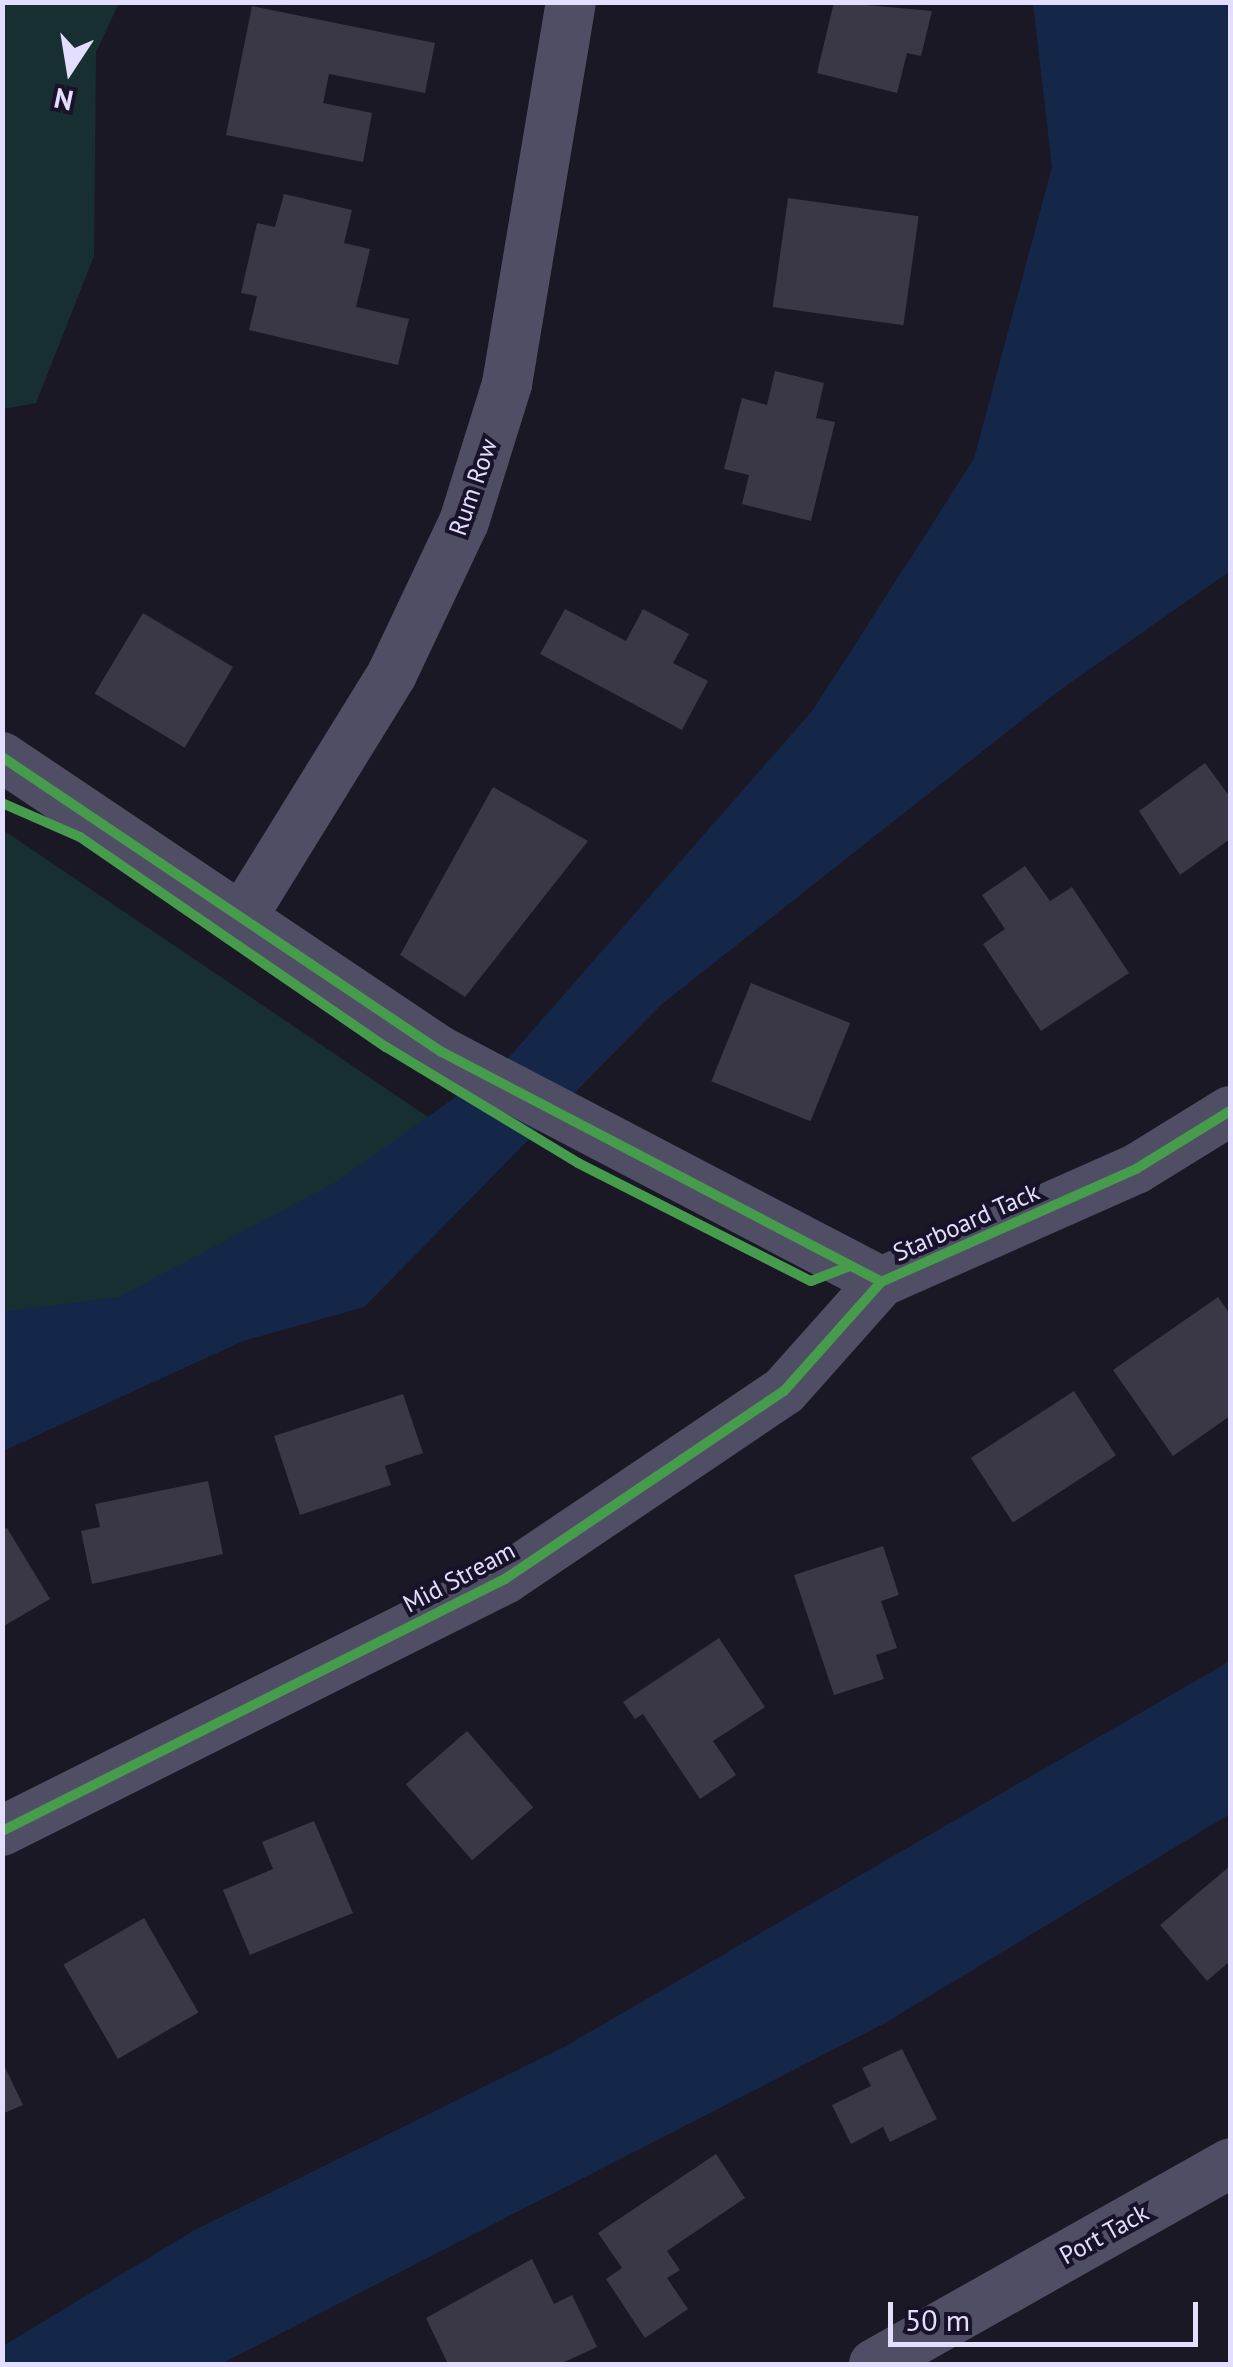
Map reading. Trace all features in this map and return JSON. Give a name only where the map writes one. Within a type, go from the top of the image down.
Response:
[{"type":"street","name":"Rum Row","points":[[239,922],[392,674],[464,522],[506,384],[571,2]]},
{"type":"street","name":"Starboard Tack","points":[[2,757],[239,922],[440,1051],[592,1137],[881,1282],[1136,1169],[1230,1112]]},
{"type":"street","name":"Mid Stream","points":[[2,1831],[505,1579],[784,1391],[881,1282]]},
{"type":"street","name":"Port Tack","points":[[874,2364],[1230,2164]]},
{"type":"green space","points":[[2,3],[119,3],[96,52],[94,256],[36,403],[3,409]]},
{"type":"green space","points":[[3,830],[471,1146],[2,1377]]},
{"type":"water","points":[[1033,3],[1230,3],[1230,571],[1060,690],[662,1004],[364,1307],[243,1341],[3,1451],[2,1312],[119,1297],[336,1182],[505,1062],[813,710],[974,459],[1052,167]]},
{"type":"water","points":[[1230,1661],[1230,1814],[885,2023],[221,2364],[3,2364],[3,2346],[193,2231],[564,2047]]},
{"type":"building","points":[[834,2],[932,11],[921,56],[907,53],[897,93],[817,73]]},
{"type":"building","points":[[252,6],[435,43],[425,93],[329,74],[323,103],[372,113],[363,162],[226,135]]},
{"type":"building","points":[[284,194],[352,210],[344,243],[370,249],[356,307],[409,319],[398,365],[249,330],[257,296],[241,293],[257,223],[275,227]]},
{"type":"building","points":[[788,198],[919,216],[903,325],[773,307]]},
{"type":"building","points":[[775,371],[824,383],[816,418],[835,422],[811,521],[742,504],[749,475],[724,469],[742,398],[767,405]]},
{"type":"building","points":[[565,609],[626,641],[643,609],[689,634],[673,663],[708,681],[682,730],[540,654]]},
{"type":"building","points":[[143,613],[233,667],[185,748],[95,694]]},
{"type":"building","points":[[1205,763],[1230,797],[1230,839],[1180,875],[1139,811]]},
{"type":"building","points":[[493,787],[588,841],[465,997],[400,955]]},
{"type":"building","points":[[1025,866],[1050,901],[1072,887],[1129,973],[1041,1031],[983,944],[1005,929],[982,895]]},
{"type":"building","points":[[751,983],[850,1023],[811,1121],[711,1081]]},
{"type":"building","points":[[1218,1297],[1230,1314],[1230,1416],[1173,1456],[1113,1370]]},
{"type":"building","points":[[1074,1391],[1116,1456],[1013,1523],[971,1458]]},
{"type":"building","points":[[403,1394],[423,1453],[385,1466],[391,1485],[300,1515],[274,1436]]},
{"type":"building","points":[[208,1481],[223,1554],[92,1584],[81,1531],[100,1527],[95,1504]]},
{"type":"building","points":[[7,1528],[50,1599],[2,1627],[2,1531]]},
{"type":"building","points":[[883,1546],[899,1595],[881,1601],[897,1648],[876,1655],[884,1679],[834,1695],[794,1575]]},
{"type":"building","points":[[719,1638],[765,1707],[713,1741],[736,1775],[700,1799],[643,1714],[635,1719],[623,1702]]},
{"type":"building","points":[[467,1731],[533,1807],[472,1860],[406,1784]]},
{"type":"building","points":[[314,1821],[353,1913],[250,1955],[223,1890],[273,1869],[262,1842]]},
{"type":"building","points":[[1230,1866],[1230,1961],[1207,1981],[1160,1925]]},
{"type":"building","points":[[144,1918],[198,2012],[118,2059],[63,1964]]},
{"type":"building","points":[[902,2049],[937,2119],[890,2142],[883,2127],[851,2144],[832,2105],[871,2086],[862,2068]]},
{"type":"building","points":[[2,2061],[23,2105],[2,2114]]},
{"type":"building","points":[[716,2154],[745,2198],[667,2251],[680,2270],[667,2278],[688,2309],[645,2338],[606,2279],[622,2268],[598,2233]]},
{"type":"building","points":[[532,2259],[554,2304],[572,2295],[597,2347],[560,2364],[448,2364],[426,2318]]},
{"type":"cycle path","points":[[2,757],[440,1051],[881,1282],[1136,1169],[1230,1111]]},
{"type":"cycle path","points":[[2,803],[80,837],[386,1047],[578,1163],[811,1281],[850,1266]]},
{"type":"cycle path","points":[[2,1831],[505,1579],[784,1391],[881,1282]]}]
